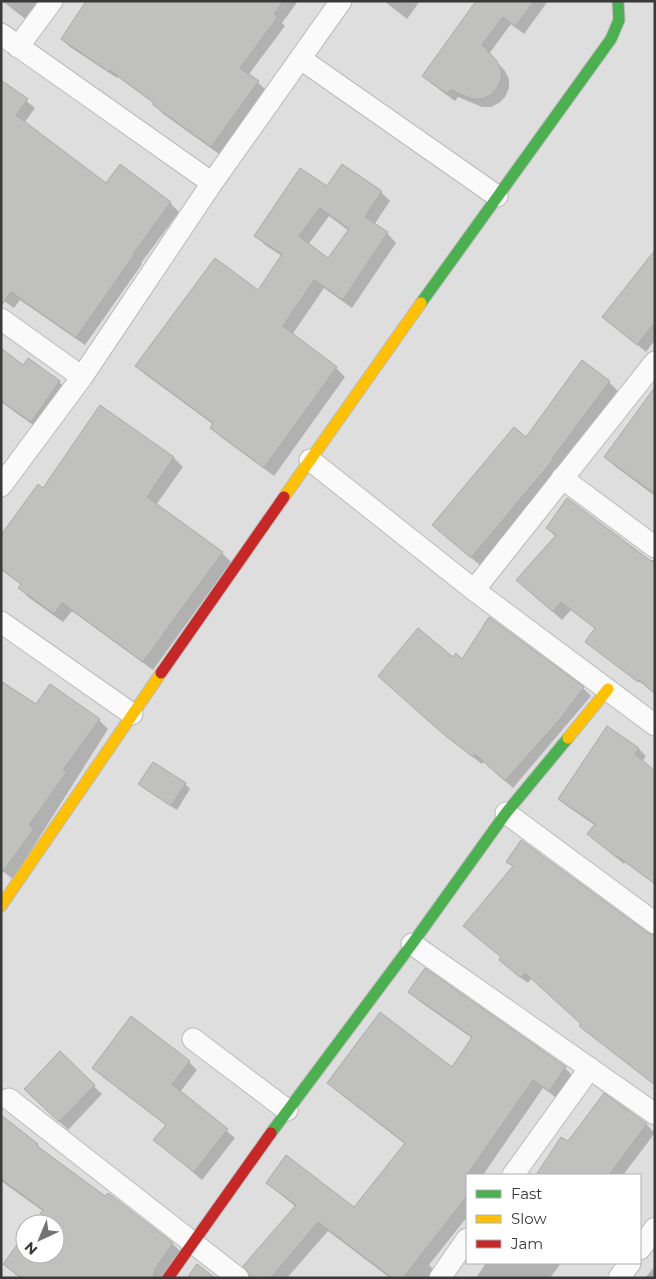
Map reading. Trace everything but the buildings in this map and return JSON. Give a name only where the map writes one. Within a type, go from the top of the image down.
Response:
[{"type":"street","points":[[18,47],[52,1]]},
{"type":"street","points":[[1,486],[82,376],[212,183],[341,1]]},
{"type":"street","points":[[1,906],[132,714],[310,460],[496,196],[611,39],[619,25],[621,12],[618,1]]},
{"type":"street","points":[[1,34],[212,183]]},
{"type":"street","points":[[301,59],[496,196]]},
{"type":"street","points":[[1,319],[82,376]]},
{"type":"street","points":[[474,590],[655,362]]},
{"type":"street","points":[[310,460],[474,590],[655,724]]},
{"type":"street","points":[[562,478],[655,547]]},
{"type":"street","points":[[1,622],[132,714]]},
{"type":"street","points":[[168,1278],[288,1110],[412,944],[506,812],[608,689]]},
{"type":"street","points":[[506,812],[655,923]]},
{"type":"street","points":[[412,944],[655,1114]]},
{"type":"street","points":[[193,1040],[288,1110]]},
{"type":"street","points":[[514,1174],[590,1068]]},
{"type":"street","points":[[9,1099],[238,1278]]},
{"type":"street","points":[[641,1248],[655,1228]]},
{"type":"street","points":[[440,1278],[466,1240]]},
{"type":"street","points":[[620,1278],[629,1264]]},
{"type":"traffic: fast","points":[[421,303],[611,39],[619,20],[618,1]]},
{"type":"traffic: fast","points":[[271,1133],[412,944],[506,813],[568,738]]},
{"type":"traffic: slow","points":[[284,497],[421,303]]},
{"type":"traffic: slow","points":[[1,906],[161,673]]},
{"type":"traffic: slow","points":[[568,738],[608,689]]},
{"type":"traffic: jam","points":[[161,673],[284,497]]},
{"type":"traffic: jam","points":[[168,1278],[271,1133]]}]
